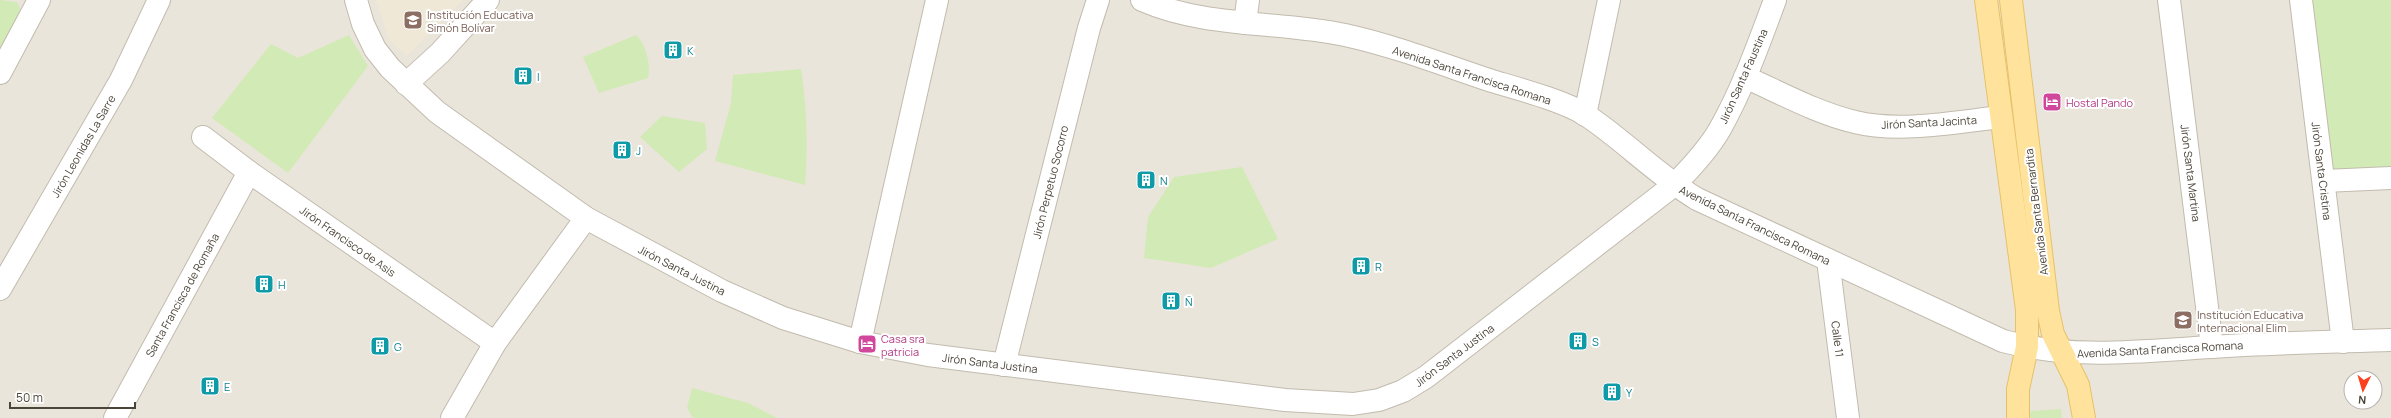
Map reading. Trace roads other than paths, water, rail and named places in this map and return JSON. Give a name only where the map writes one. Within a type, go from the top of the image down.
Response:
[{"type":"main road","name":"Avenida Santa Bernardita","points":[[1986,0],[2027,310],[2027,347],[2018,389],[2018,418]]},
{"type":"main road","name":"Avenida Santa Bernardita","points":[[2011,0],[2048,311],[2053,334],[2078,385],[2084,418]]},
{"type":"street","points":[[0,73],[39,0]]},
{"type":"street","name":"Jirón Leonidas La Sarre","points":[[0,289],[5,273],[121,80],[159,0]]},
{"type":"street","name":"Jirón Santa Justina","points":[[356,0],[363,24],[375,48],[406,84],[443,116],[586,218],[639,249],[722,291],[783,318],[860,342],[928,355],[1285,400],[1353,404],[1380,400],[1403,391],[1426,377],[1674,185]]},
{"type":"street","points":[[406,84],[440,52],[488,0]]},
{"type":"street","points":[[860,342],[937,0]]},
{"type":"street","name":"Jirón Perpetuo Socorro","points":[[1004,365],[1089,28],[1098,0]]},
{"type":"street","name":"Avenida Santa Francisca Romana","points":[[1142,0],[1178,12],[1245,23],[1304,27],[1346,35],[1538,96],[1585,115],[1674,185],[1697,199],[2004,341],[2061,353],[2108,353],[2212,347],[2391,340]]},
{"type":"street","points":[[1245,23],[1248,0]]},
{"type":"street","points":[[1585,115],[1609,0]]},
{"type":"street","name":"Jirón Santa Faustina","points":[[1674,185],[1697,161],[1720,129],[1745,77],[1775,0]]},
{"type":"street","name":"Jirón Santa Martina","points":[[2169,0],[2212,347]]},
{"type":"street","name":"Jirón Santa Cristina","points":[[2302,0],[2344,342]]},
{"type":"street","name":"Jirón Santa Jacinta","points":[[1745,77],[1829,114],[1856,123],[1889,127],[2002,117]]},
{"type":"street","name":"Jirón Francisco de Asis","points":[[203,137],[249,172],[495,343]]},
{"type":"street","name":"Santa Francisca de Romaña","points":[[115,418],[249,172]]},
{"type":"street","points":[[2324,181],[2391,178]]},
{"type":"street","points":[[452,418],[495,343],[586,218]]},
{"type":"street","name":"Calle 11","points":[[1828,260],[1848,418]]},
{"type":"place","name":"Institución Educativa Simón Bolívar","points":[[413,20]]},
{"type":"place","name":"K","points":[[673,50]]},
{"type":"place","name":"I","points":[[523,76]]},
{"type":"place","name":"Hostal Pando","points":[[2052,102]]},
{"type":"place","name":"J","points":[[622,150]]},
{"type":"place","name":"N","points":[[1146,180]]},
{"type":"place","name":"R","points":[[1361,266]]},
{"type":"place","name":"H","points":[[264,284]]},
{"type":"place","name":"Ñ","points":[[1171,301]]},
{"type":"place","name":"Institución Educativa Internacional Elim","points":[[2183,320]]},
{"type":"place","name":"S","points":[[1578,341]]},
{"type":"place","name":"Casa sra patricia","points":[[867,344]]},
{"type":"place","name":"G","points":[[380,346]]},
{"type":"place","name":"E","points":[[210,386]]},
{"type":"place","name":"Y","points":[[1612,392]]}]
